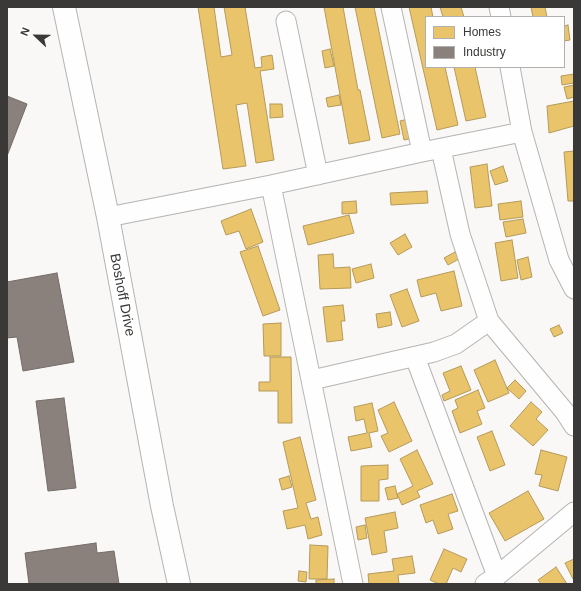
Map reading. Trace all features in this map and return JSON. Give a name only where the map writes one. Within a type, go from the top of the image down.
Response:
[{"type":"main road","name":"Boshoff Drive","points":[[64,7],[108,217],[162,506],[179,584]]},
{"type":"street","points":[[391,7],[422,152]]},
{"type":"street","points":[[286,21],[318,175]]},
{"type":"street","points":[[510,68],[522,132],[559,260],[574,289]]},
{"type":"street","points":[[108,217],[270,185],[422,152],[441,150],[522,132]]},
{"type":"street","points":[[441,150],[460,234],[489,321],[565,412],[574,426]]},
{"type":"street","points":[[270,185],[312,380],[353,584]]},
{"type":"street","points":[[312,380],[434,352],[456,344],[489,321]]},
{"type":"street","points":[[415,357],[491,580],[574,512]]},
{"type":"building: Homes","points":[[198,7],[214,7],[221,57],[232,55],[224,7],[245,7],[255,68],[262,67],[261,57],[272,55],[274,69],[260,71],[274,160],[256,163],[247,103],[236,105],[246,166],[223,169]]},
{"type":"building: Homes","points":[[324,7],[343,7],[358,90],[360,90],[370,140],[349,144]]},
{"type":"building: Homes","points":[[355,7],[374,7],[400,134],[382,138]]},
{"type":"building: Homes","points":[[409,7],[431,7],[433,16],[425,16],[425,68],[445,68],[458,125],[437,130]]},
{"type":"building: Homes","points":[[440,7],[461,7],[464,16],[443,16]]},
{"type":"building: Homes","points":[[531,7],[545,7],[547,16],[533,16]]},
{"type":"building: Homes","points":[[568,25],[570,40],[565,41],[565,26]]},
{"type":"building: Homes","points":[[330,49],[334,66],[325,68],[322,51]]},
{"type":"building: Homes","points":[[454,68],[475,68],[486,117],[466,121]]},
{"type":"building: Homes","points":[[574,74],[574,83],[562,85],[561,76]]},
{"type":"building: Homes","points":[[574,85],[574,97],[567,99],[564,87]]},
{"type":"building: Homes","points":[[339,95],[341,105],[328,107],[326,98]]},
{"type":"building: Homes","points":[[574,101],[574,126],[549,133],[547,106]]},
{"type":"building: Homes","points":[[270,104],[282,104],[283,117],[270,118]]},
{"type":"building: Homes","points":[[408,119],[413,138],[404,140],[400,121]]},
{"type":"building: Homes","points":[[574,151],[574,201],[568,201],[564,152]]},
{"type":"building: Homes","points":[[487,164],[492,206],[475,208],[470,167]]},
{"type":"building: Homes","points":[[503,166],[508,181],[495,185],[490,171]]},
{"type":"building: Homes","points":[[427,191],[428,203],[391,205],[390,193]]},
{"type":"building: Homes","points":[[356,201],[357,213],[342,214],[342,202]]},
{"type":"building: Homes","points":[[521,201],[523,217],[500,220],[498,204]]},
{"type":"building: Homes","points":[[251,209],[263,242],[246,249],[239,231],[226,235],[221,221]]},
{"type":"building: Homes","points":[[349,215],[354,233],[308,245],[303,226]]},
{"type":"building: Homes","points":[[523,219],[526,233],[506,237],[503,222]]},
{"type":"building: Homes","points":[[405,234],[412,247],[398,255],[390,243]]},
{"type":"building: Homes","points":[[512,240],[518,278],[501,281],[495,243]]},
{"type":"building: Homes","points":[[258,246],[280,310],[263,316],[240,252]]},
{"type":"building: Homes","points":[[455,252],[459,259],[448,265],[444,258]]},
{"type":"building: Homes","points":[[333,254],[334,268],[350,267],[351,288],[320,289],[318,255]]},
{"type":"building: Homes","points":[[528,257],[532,277],[521,280],[517,260]]},
{"type":"building: Homes","points":[[371,264],[374,278],[356,283],[352,269]]},
{"type":"building: Homes","points":[[454,271],[462,306],[441,311],[436,293],[421,297],[417,280]]},
{"type":"building: Homes","points":[[407,289],[419,321],[402,327],[390,295]]},
{"type":"building: Homes","points":[[343,305],[345,321],[341,321],[343,340],[327,342],[323,307]]},
{"type":"building: Homes","points":[[390,312],[392,325],[378,328],[376,314]]},
{"type":"building: Homes","points":[[281,323],[281,356],[264,356],[263,324]]},
{"type":"building: Homes","points":[[559,325],[563,333],[554,337],[550,329]]},
{"type":"building: Homes","points":[[270,357],[291,357],[292,423],[278,423],[278,391],[259,391],[259,382],[270,382]]},
{"type":"building: Homes","points":[[495,360],[509,393],[488,402],[474,370]]},
{"type":"building: Homes","points":[[461,366],[471,390],[444,401],[442,395],[450,391],[443,373]]},
{"type":"building: Homes","points":[[515,380],[526,391],[519,399],[507,388]]},
{"type":"building: Homes","points":[[478,390],[485,408],[477,411],[482,424],[460,433],[452,411],[458,408],[455,400]]},
{"type":"building: Homes","points":[[394,402],[412,441],[389,452],[381,436],[388,433],[378,410]]},
{"type":"building: Homes","points":[[531,402],[542,412],[536,419],[548,430],[533,446],[510,426]]},
{"type":"building: Homes","points":[[372,403],[378,431],[369,433],[372,447],[351,451],[348,437],[367,433],[364,419],[356,421],[354,407]]},
{"type":"building: Homes","points":[[492,431],[505,465],[490,471],[477,437]]},
{"type":"building: Homes","points":[[300,437],[316,500],[306,503],[311,519],[318,517],[322,535],[308,539],[305,525],[287,529],[283,511],[298,508],[283,442]]},
{"type":"building: Homes","points":[[417,450],[433,484],[417,491],[420,497],[402,505],[397,494],[413,486],[400,459]]},
{"type":"building: Homes","points":[[541,450],[567,457],[558,491],[539,486],[542,475],[535,474]]},
{"type":"building: Homes","points":[[388,465],[388,479],[379,480],[379,501],[361,501],[361,466]]},
{"type":"building: Homes","points":[[289,476],[292,487],[282,490],[279,479]]},
{"type":"building: Homes","points":[[395,486],[398,498],[388,500],[385,488]]},
{"type":"building: Homes","points":[[528,491],[544,519],[505,541],[489,513]]},
{"type":"building: Homes","points":[[452,494],[458,511],[448,514],[453,529],[438,534],[433,520],[426,523],[420,505]]},
{"type":"building: Homes","points":[[395,512],[398,528],[384,531],[387,552],[372,555],[365,518]]},
{"type":"building: Homes","points":[[365,525],[367,538],[358,540],[356,527]]},
{"type":"building: Homes","points":[[310,545],[328,546],[327,579],[309,579]]},
{"type":"building: Homes","points":[[444,549],[467,559],[461,572],[453,568],[446,584],[439,584],[430,580]]},
{"type":"building: Homes","points":[[412,556],[415,573],[398,575],[399,584],[369,584],[368,574],[394,571],[392,559]]},
{"type":"building: Homes","points":[[574,559],[574,579],[573,579],[565,563]]},
{"type":"building: Homes","points":[[556,567],[567,584],[541,584],[538,580]]},
{"type":"building: Homes","points":[[299,571],[307,572],[306,582],[298,581]]},
{"type":"building: Homes","points":[[334,579],[334,584],[316,584],[316,580]]},
{"type":"building: Industry","points":[[7,96],[27,104],[7,156]]},
{"type":"building: Industry","points":[[57,273],[74,362],[23,371],[17,337],[7,338],[7,282]]},
{"type":"building: Industry","points":[[64,398],[76,488],[48,491],[36,401]]},
{"type":"building: Industry","points":[[96,543],[97,553],[114,551],[119,584],[29,584],[25,553]]}]
